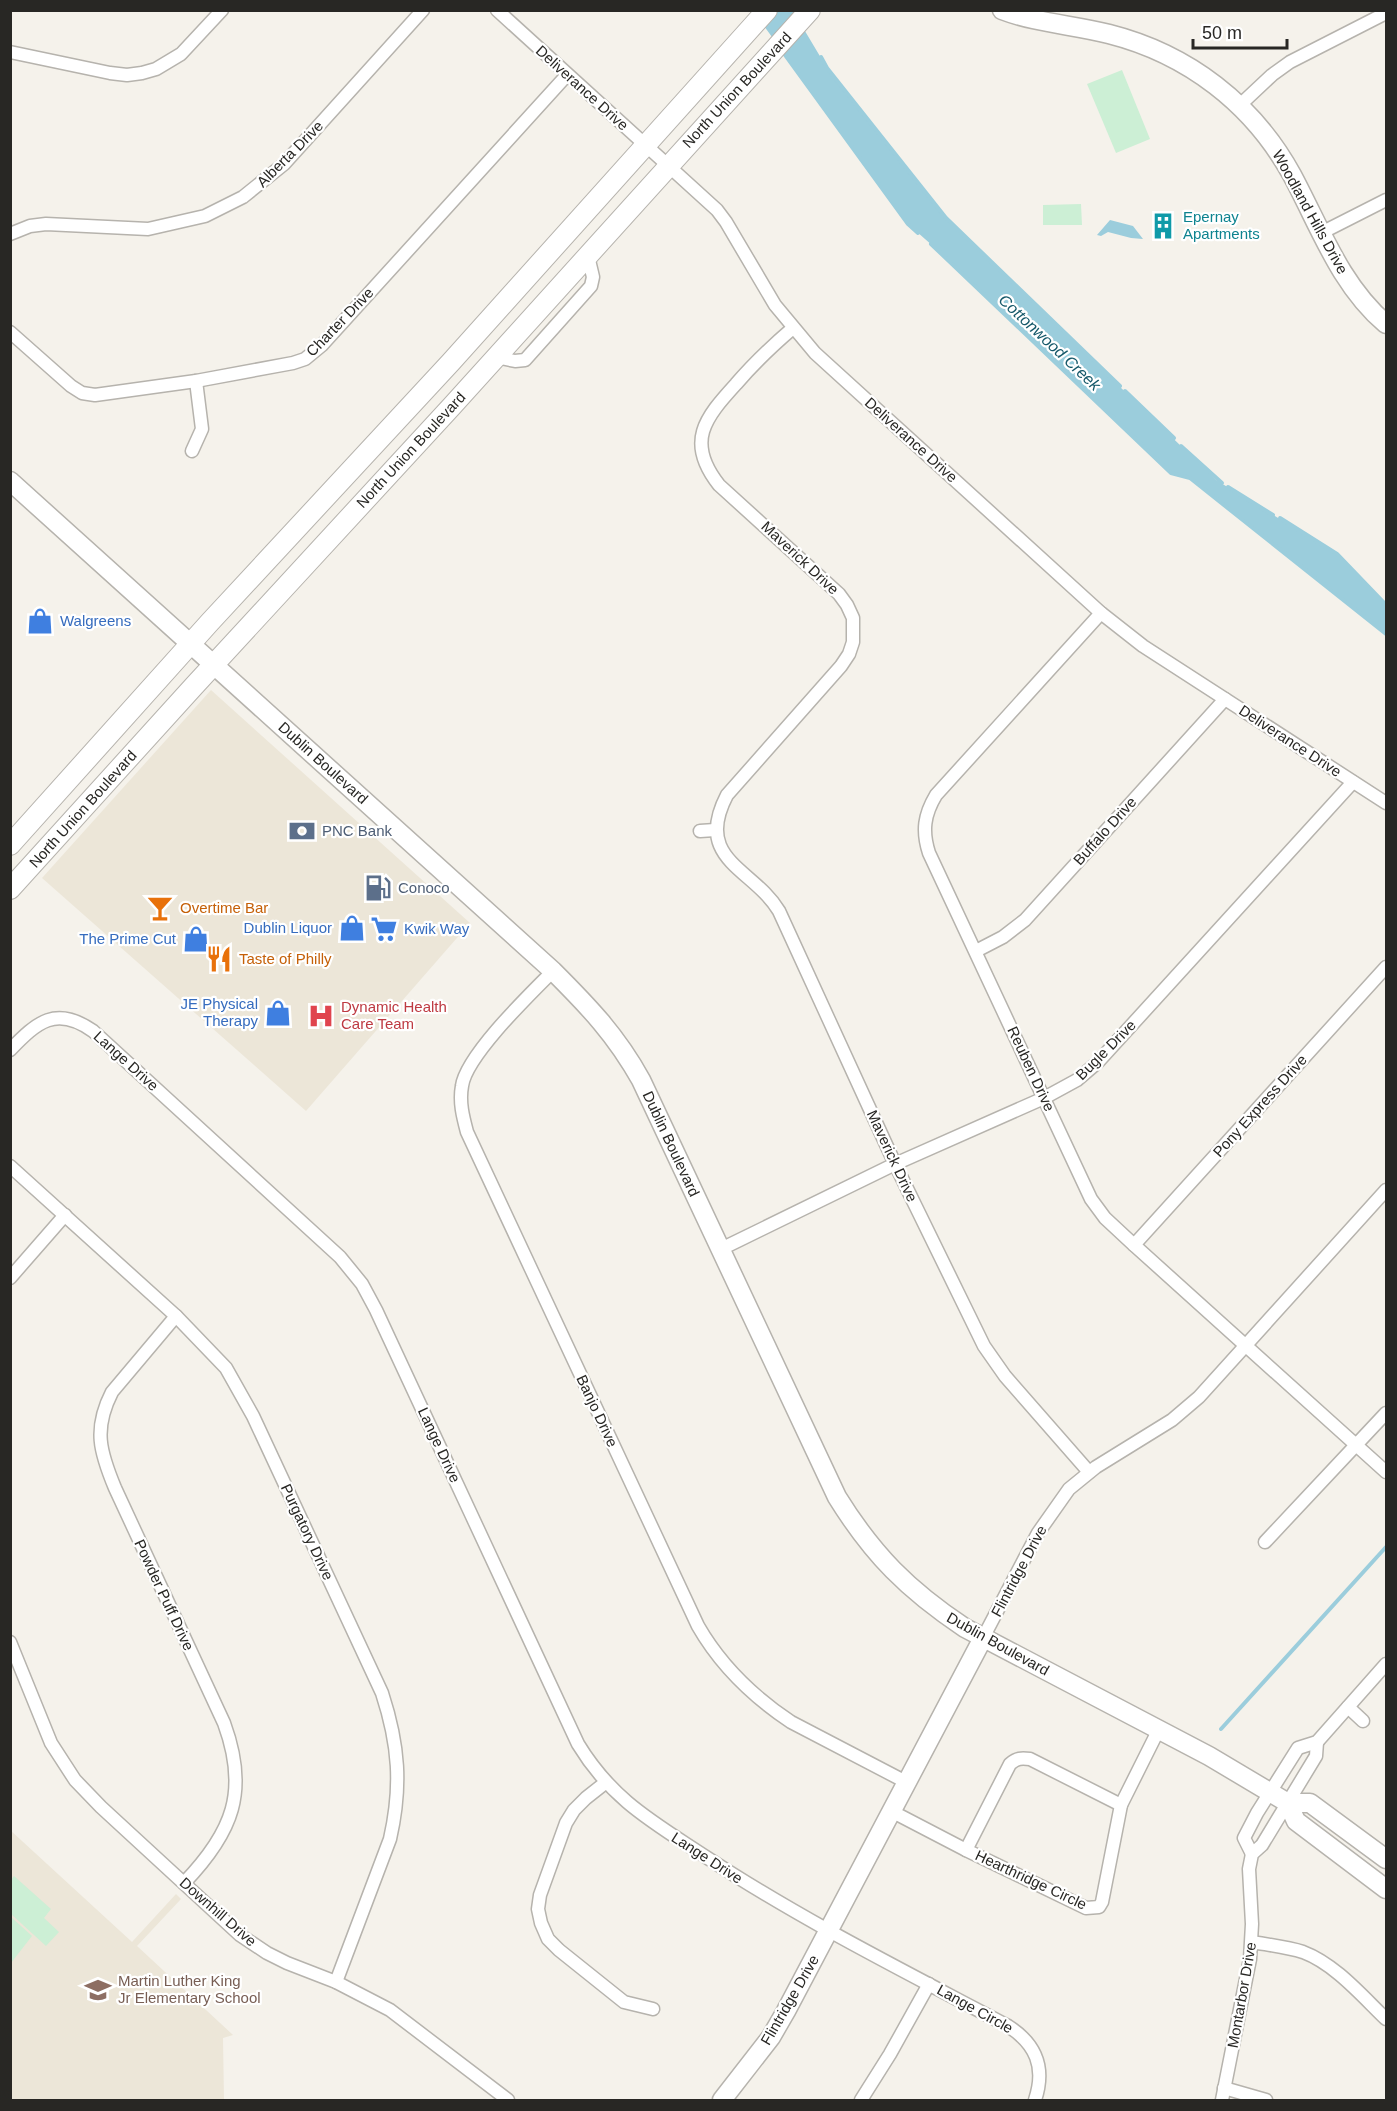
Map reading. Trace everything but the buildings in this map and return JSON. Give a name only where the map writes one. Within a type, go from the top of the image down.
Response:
[{"type":"main road","name":"North Union Boulevard","points":[[10,845],[191,643],[451,362],[767,10]]},
{"type":"main road","name":"North Union Boulevard","points":[[10,889],[810,10]]},
{"type":"main road","name":"Woodland Hills Drive","points":[[1002,10],[1110,34],[1153,49],[1196,70],[1240,105],[1262,129],[1280,155],[1347,279],[1366,304],[1386,324]]},
{"type":"main road","name":"Dublin Boulevard","points":[[10,481],[553,971],[601,1020],[629,1058],[721,1249],[822,1468],[850,1518],[879,1557],[913,1591],[940,1612],[983,1638],[1209,1755],[1288,1803],[1310,1803],[1386,1859]]},
{"type":"main road","name":"Flintridge Drive","points":[[722,2100],[771,2037],[983,1638]]},
{"type":"main road","name":"Dublin Boulevard","points":[[1288,1803],[1296,1821],[1386,1888]]},
{"type":"street","points":[[10,52],[110,73],[142,74],[182,54],[222,10]]},
{"type":"street","name":"Alberta Drive","points":[[10,234],[30,226],[46,224],[148,229],[197,218],[243,197],[284,165],[423,10]]},
{"type":"street","name":"Deliverance Drive","points":[[497,10],[722,216],[775,305],[814,353],[1101,613],[1143,646],[1386,804]]},
{"type":"street","points":[[1240,105],[1272,75],[1290,62],[1386,14]]},
{"type":"street","name":"Charter Drive","points":[[10,332],[82,393],[108,394],[196,381],[305,359],[315,352],[567,75]]},
{"type":"street","points":[[1321,233],[1386,200]]},
{"type":"street","name":"Maverick Drive","points":[[793,328],[765,351],[712,411],[702,436],[702,450],[711,474],[720,484],[839,594],[853,618],[853,642],[841,666],[727,795],[717,817],[715,830],[727,856],[773,901],[779,911],[895,1164],[984,1346],[1005,1376],[1089,1472]]},
{"type":"street","points":[[192,452],[202,429],[196,381]]},
{"type":"street","name":"Reuben Drive","points":[[1101,613],[936,795],[925,815],[925,841],[1091,1199],[1105,1218],[1134,1245],[1386,1472]]},
{"type":"street","name":"Buffalo Drive","points":[[976,951],[1003,937],[1025,920],[1225,699]]},
{"type":"street","name":"Bugle Drive","points":[[721,1249],[895,1164],[1044,1098],[1077,1080],[1098,1062],[1353,782]]},
{"type":"street","points":[[700,831],[715,830]]},
{"type":"street","name":"Pony Express Drive","points":[[1134,1245],[1386,967]]},
{"type":"street","name":"Banjo Drive","points":[[553,971],[481,1050],[465,1073],[461,1101],[467,1132],[693,1616],[708,1643],[739,1681],[773,1710],[791,1722],[906,1782]]},
{"type":"street","name":"Lange Drive","points":[[10,1050],[41,1022],[54,1018],[68,1018],[81,1023],[93,1031],[325,1242],[362,1284],[376,1310],[578,1744],[605,1783],[636,1810],[700,1853],[773,1900],[829,1930]]},
{"type":"street","name":"Purgatory Drive","points":[[10,1166],[176,1316],[226,1368],[253,1416],[382,1693],[395,1737],[399,1779],[398,1798],[390,1839],[336,1982]]},
{"type":"street","name":"Flintridge Drive","points":[[983,1638],[1049,1514],[1069,1489],[1089,1472],[1172,1420],[1199,1397],[1386,1190]]},
{"type":"street","points":[[10,1278],[65,1215]]},
{"type":"street","name":"Powder Puff Drive","points":[[176,1316],[112,1392],[105,1406],[99,1435],[100,1449],[115,1488],[224,1723],[232,1747],[236,1769],[236,1788],[233,1807],[226,1827],[208,1856],[184,1883]]},
{"type":"street","points":[[1265,1542],[1386,1413]]},
{"type":"street","name":"Downhill Drive","points":[[10,1642],[51,1743],[67,1769],[87,1794],[240,1935],[287,1963],[336,1982],[390,2010],[508,2100]]},
{"type":"street","name":"Montarbor Drive","points":[[1252,1854],[1244,1838],[1298,1748],[1317,1742],[1386,1664]]},
{"type":"street","points":[[1348,1707],[1364,1721]]},
{"type":"street","name":"Hearthridge Circle","points":[[891,1811],[1086,1908],[1099,1907],[1102,1902],[1121,1805],[1159,1729]]},
{"type":"street","name":"Montarbor Drive","points":[[1223,2094],[1251,1959],[1249,1869],[1252,1854],[1262,1845],[1316,1756],[1317,1742]]},
{"type":"street","name":"Hearthridge Circle","points":[[966,1850],[1010,1764],[1016,1759],[1030,1759],[1121,1805]]},
{"type":"street","points":[[605,1783],[586,1798],[566,1823],[540,1895],[538,1909],[548,1939],[558,1950],[624,2002],[653,2009]]},
{"type":"street","name":"Lange Circle","points":[[829,1930],[1023,2036],[1032,2046],[1038,2061],[1040,2075],[1035,2100]]},
{"type":"street","points":[[1252,1942],[1286,1948],[1318,1959],[1386,2019]]},
{"type":"street","name":"Lange Circle","points":[[861,2100],[929,1984]]},
{"type":"street","points":[[1223,2094],[1266,2100]]},
{"type":"shaded area","points":[[211,690],[470,923],[306,1111],[42,878]]},
{"type":"shaded area","name":"Martin Luther King Jr Elementary School","points":[[10,1830],[132,1942],[176,1894],[181,1899],[137,1946],[233,2035],[223,2038],[224,2100],[11,2100]]},
{"type":"green space","points":[[1122,70],[1150,139],[1116,153],[1087,84]]},
{"type":"green space","points":[[1081,204],[1082,225],[1043,225],[1043,205]]},
{"type":"green space","points":[[14,1876],[51,1909],[44,1918],[59,1932],[46,1946],[11,1914],[11,1880]]},
{"type":"green space","points":[[11,1917],[32,1936],[11,1963]]},
{"type":"water","points":[[753,11],[793,11],[827,68],[946,218],[1216,480],[1337,554],[1386,605],[1386,634],[1191,478],[1171,473],[908,224]]},
{"type":"water","points":[[1110,220],[1133,226],[1143,239],[1108,232],[1101,236],[1097,235]]},
{"type":"waterway","name":"Cottonwood Creek","points":[[783,52],[908,224],[918,233]]},
{"type":"waterway","name":"Cottonwood Creek","points":[[821,57],[827,68],[946,218],[1120,386]]},
{"type":"waterway","name":"Cottonwood Creek","points":[[931,244],[1171,473],[1190,478],[1386,634]]},
{"type":"waterway","name":"Cottonwood Creek","points":[[1125,391],[1174,438]]},
{"type":"waterway","name":"Cottonwood Creek","points":[[1181,446],[1222,483]]},
{"type":"waterway","name":"Cottonwood Creek","points":[[1228,487],[1273,515]]},
{"type":"waterway","name":"Cottonwood Creek","points":[[1280,518],[1337,554],[1386,605]]},
{"type":"waterway","points":[[1221,1729],[1386,1547]]},
{"type":"place","name":"Epernay Apartments","points":[[1163,226]]},
{"type":"place","name":"Walgreens","points":[[40,621]]},
{"type":"place","name":"PNC Bank","points":[[302,831]]},
{"type":"place","name":"Conoco","points":[[378,888]]},
{"type":"place","name":"Overtime Bar","points":[[160,908]]},
{"type":"place","name":"Dublin Liquor","points":[[352,928]]},
{"type":"place","name":"Kwik Way","points":[[384,929]]},
{"type":"place","name":"The Prime Cut","points":[[196,939]]},
{"type":"place","name":"Taste of Philly","points":[[219,959]]},
{"type":"place","name":"JE Physical Therapy","points":[[278,1013]]},
{"type":"place","name":"Dynamic Health Care Team","points":[[321,1016]]},
{"type":"place","name":"Martin Luther King Jr Elementary School","points":[[98,1990]]}]
